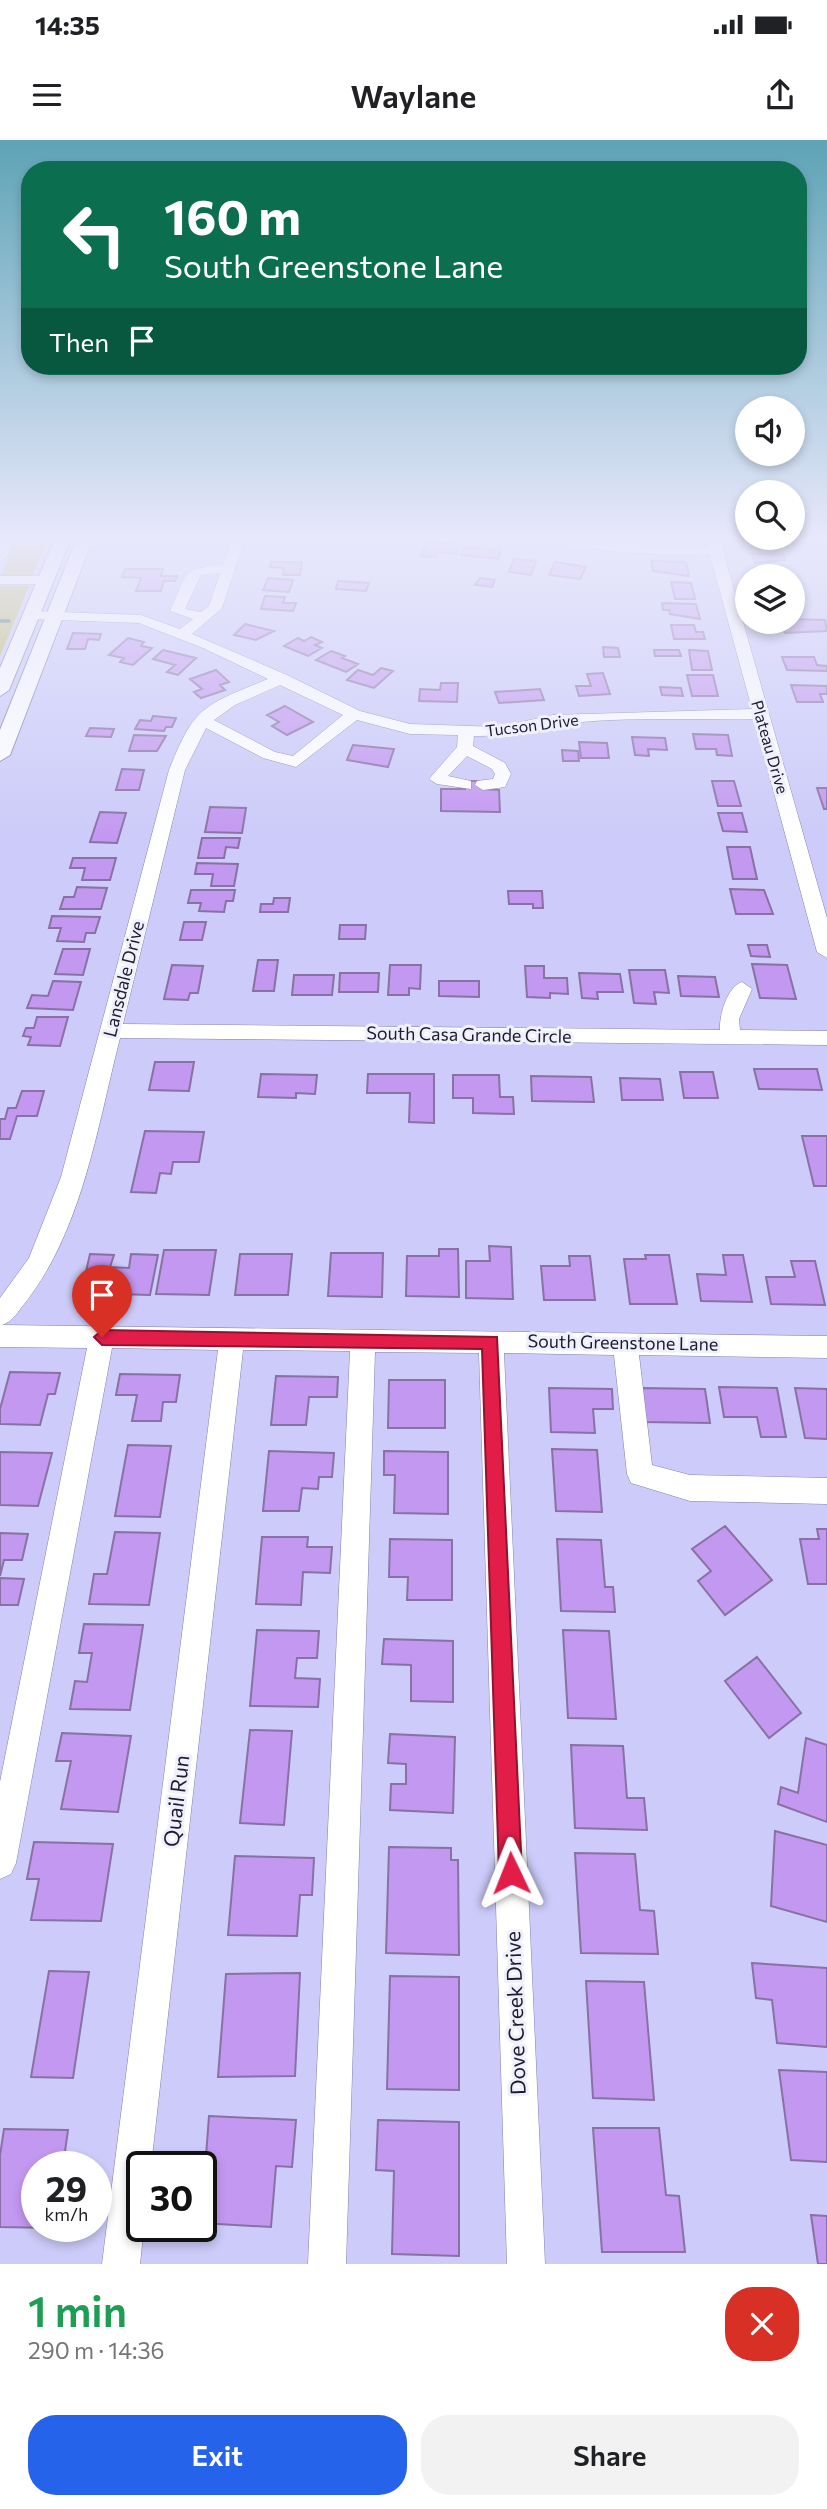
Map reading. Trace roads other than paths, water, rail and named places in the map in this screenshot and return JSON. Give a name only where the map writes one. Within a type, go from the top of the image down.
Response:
[{"type":"main road","points":[[0,690],[21,640]]},
{"type":"main road","points":[[0,754],[45,640]]},
{"type":"street","name":"Tucson Drive","points":[[197,640],[354,714],[466,740],[553,720],[632,715],[761,714]]},
{"type":"street","name":"Plateau Drive","points":[[740,640],[827,952]]},
{"type":"street","name":"Lansdale Drive","points":[[0,1315],[24,1290],[55,1232],[111,1031],[177,770],[188,740],[202,720],[232,701],[282,678]]},
{"type":"street","points":[[202,720],[269,755],[296,762],[354,714]]},
{"type":"street","points":[[465,785],[437,779],[466,740],[499,766],[503,774],[499,783],[483,785]]},
{"type":"street","points":[[731,1039],[729,1019],[742,989]]},
{"type":"street","name":"South Casa Grande Circle","points":[[111,1031],[827,1038]]},
{"type":"street","name":"South Greenstone Lane","points":[[0,1336],[827,1347]]},
{"type":"street","points":[[0,1863],[102,1337]]},
{"type":"street","name":"Quail Run","points":[[121,2264],[232,1339]]},
{"type":"street","points":[[327,2264],[363,1340]]},
{"type":"street","name":"Dove Creek Drive","points":[[491,1342],[526,2264]]},
{"type":"street","points":[[625,1343],[640,1474],[690,1488],[827,1491]]}]
